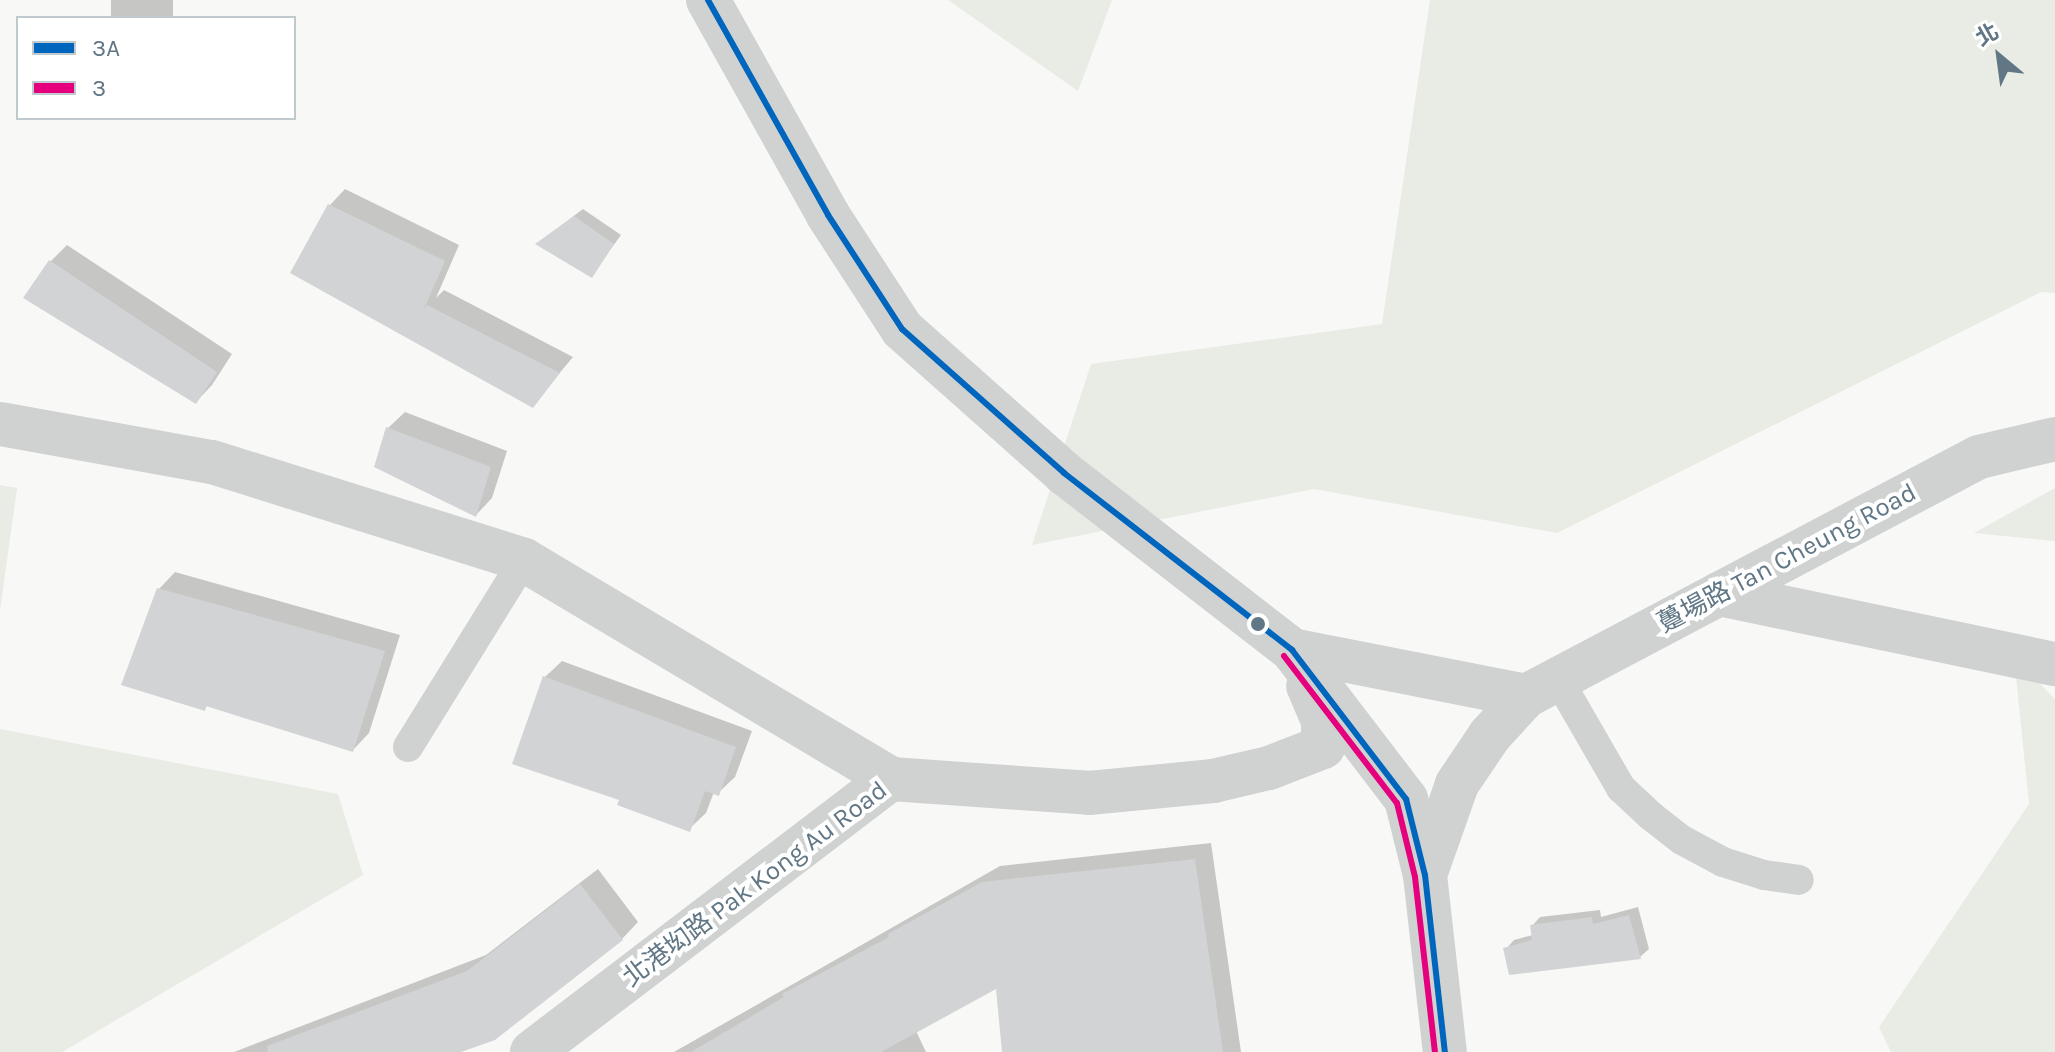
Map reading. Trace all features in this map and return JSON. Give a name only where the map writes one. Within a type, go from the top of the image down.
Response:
[{"type":"street","points":[[708,0],[828,215],[902,329],[1064,473],[1292,650],[1406,799],[1425,875],[1445,1052]]},
{"type":"street","points":[[0,424],[212,462],[524,560],[891,779]]},
{"type":"street","name":"躉場路 Tan Cheung Road","points":[[1425,875],[1457,784],[1490,735],[1542,687],[1979,457],[2055,439]]},
{"type":"street","points":[[1719,594],[2055,664]]},
{"type":"street","points":[[1292,650],[1542,687]]},
{"type":"street","name":"北港㘭路 Pak Kong Au Road","points":[[532,1052],[891,779],[1089,793],[1213,781],[1269,768],[1323,747],[1323,721],[1292,650]]},
{"type":"lane","points":[[408,747],[524,560]]},
{"type":"lane","points":[[1542,687],[1621,788],[1682,840],[1723,862],[1764,875],[1799,880]]},
{"type":"shaded area","points":[[948,0],[1112,0],[1078,91]]},
{"type":"shaded area","points":[[1430,0],[2055,0],[2055,293],[2041,292],[1557,533],[1314,489],[1032,545],[1091,364],[1382,324]]},
{"type":"shaded area","points":[[0,485],[17,488],[0,611]]},
{"type":"shaded area","points":[[2055,488],[2055,541],[1974,533]]},
{"type":"shaded area","points":[[2014,657],[2055,699],[2055,1052],[1891,1052],[1879,1027],[2029,804]]},
{"type":"shaded area","points":[[0,729],[338,794],[363,875],[62,1052],[0,1052]]},
{"type":"building","points":[[328,204],[445,261],[423,311],[427,305],[560,373],[533,408],[290,273]]},
{"type":"building","points":[[574,216],[614,244],[592,278],[535,244]]},
{"type":"building","points":[[49,260],[217,372],[196,404],[23,298]]},
{"type":"building","points":[[386,427],[491,467],[476,517],[374,467]]},
{"type":"building","points":[[157,588],[385,651],[353,752],[206,706],[205,711],[121,685]]},
{"type":"building","points":[[543,676],[736,747],[719,796],[705,791],[690,832],[617,805],[619,800],[512,764]]},
{"type":"building","points":[[1195,859],[1223,1052],[1002,1052],[996,989],[881,1052],[691,1052],[784,997],[782,994],[889,937],[888,934],[982,882]]},
{"type":"building","points":[[580,884],[623,940],[495,1040],[461,1052],[268,1052],[267,1046],[467,971]]},
{"type":"building","points":[[1629,915],[1641,959],[1509,975],[1503,948],[1532,940],[1530,925],[1592,917],[1593,924]]},
{"type":"transit line","name":"3A","points":[[708,0],[828,215],[902,329],[1064,473],[1292,650],[1406,799],[1425,875],[1445,1052]]},
{"type":"transit line","name":"3","points":[[1284,656],[1397,803],[1415,877],[1435,1052]]}]
